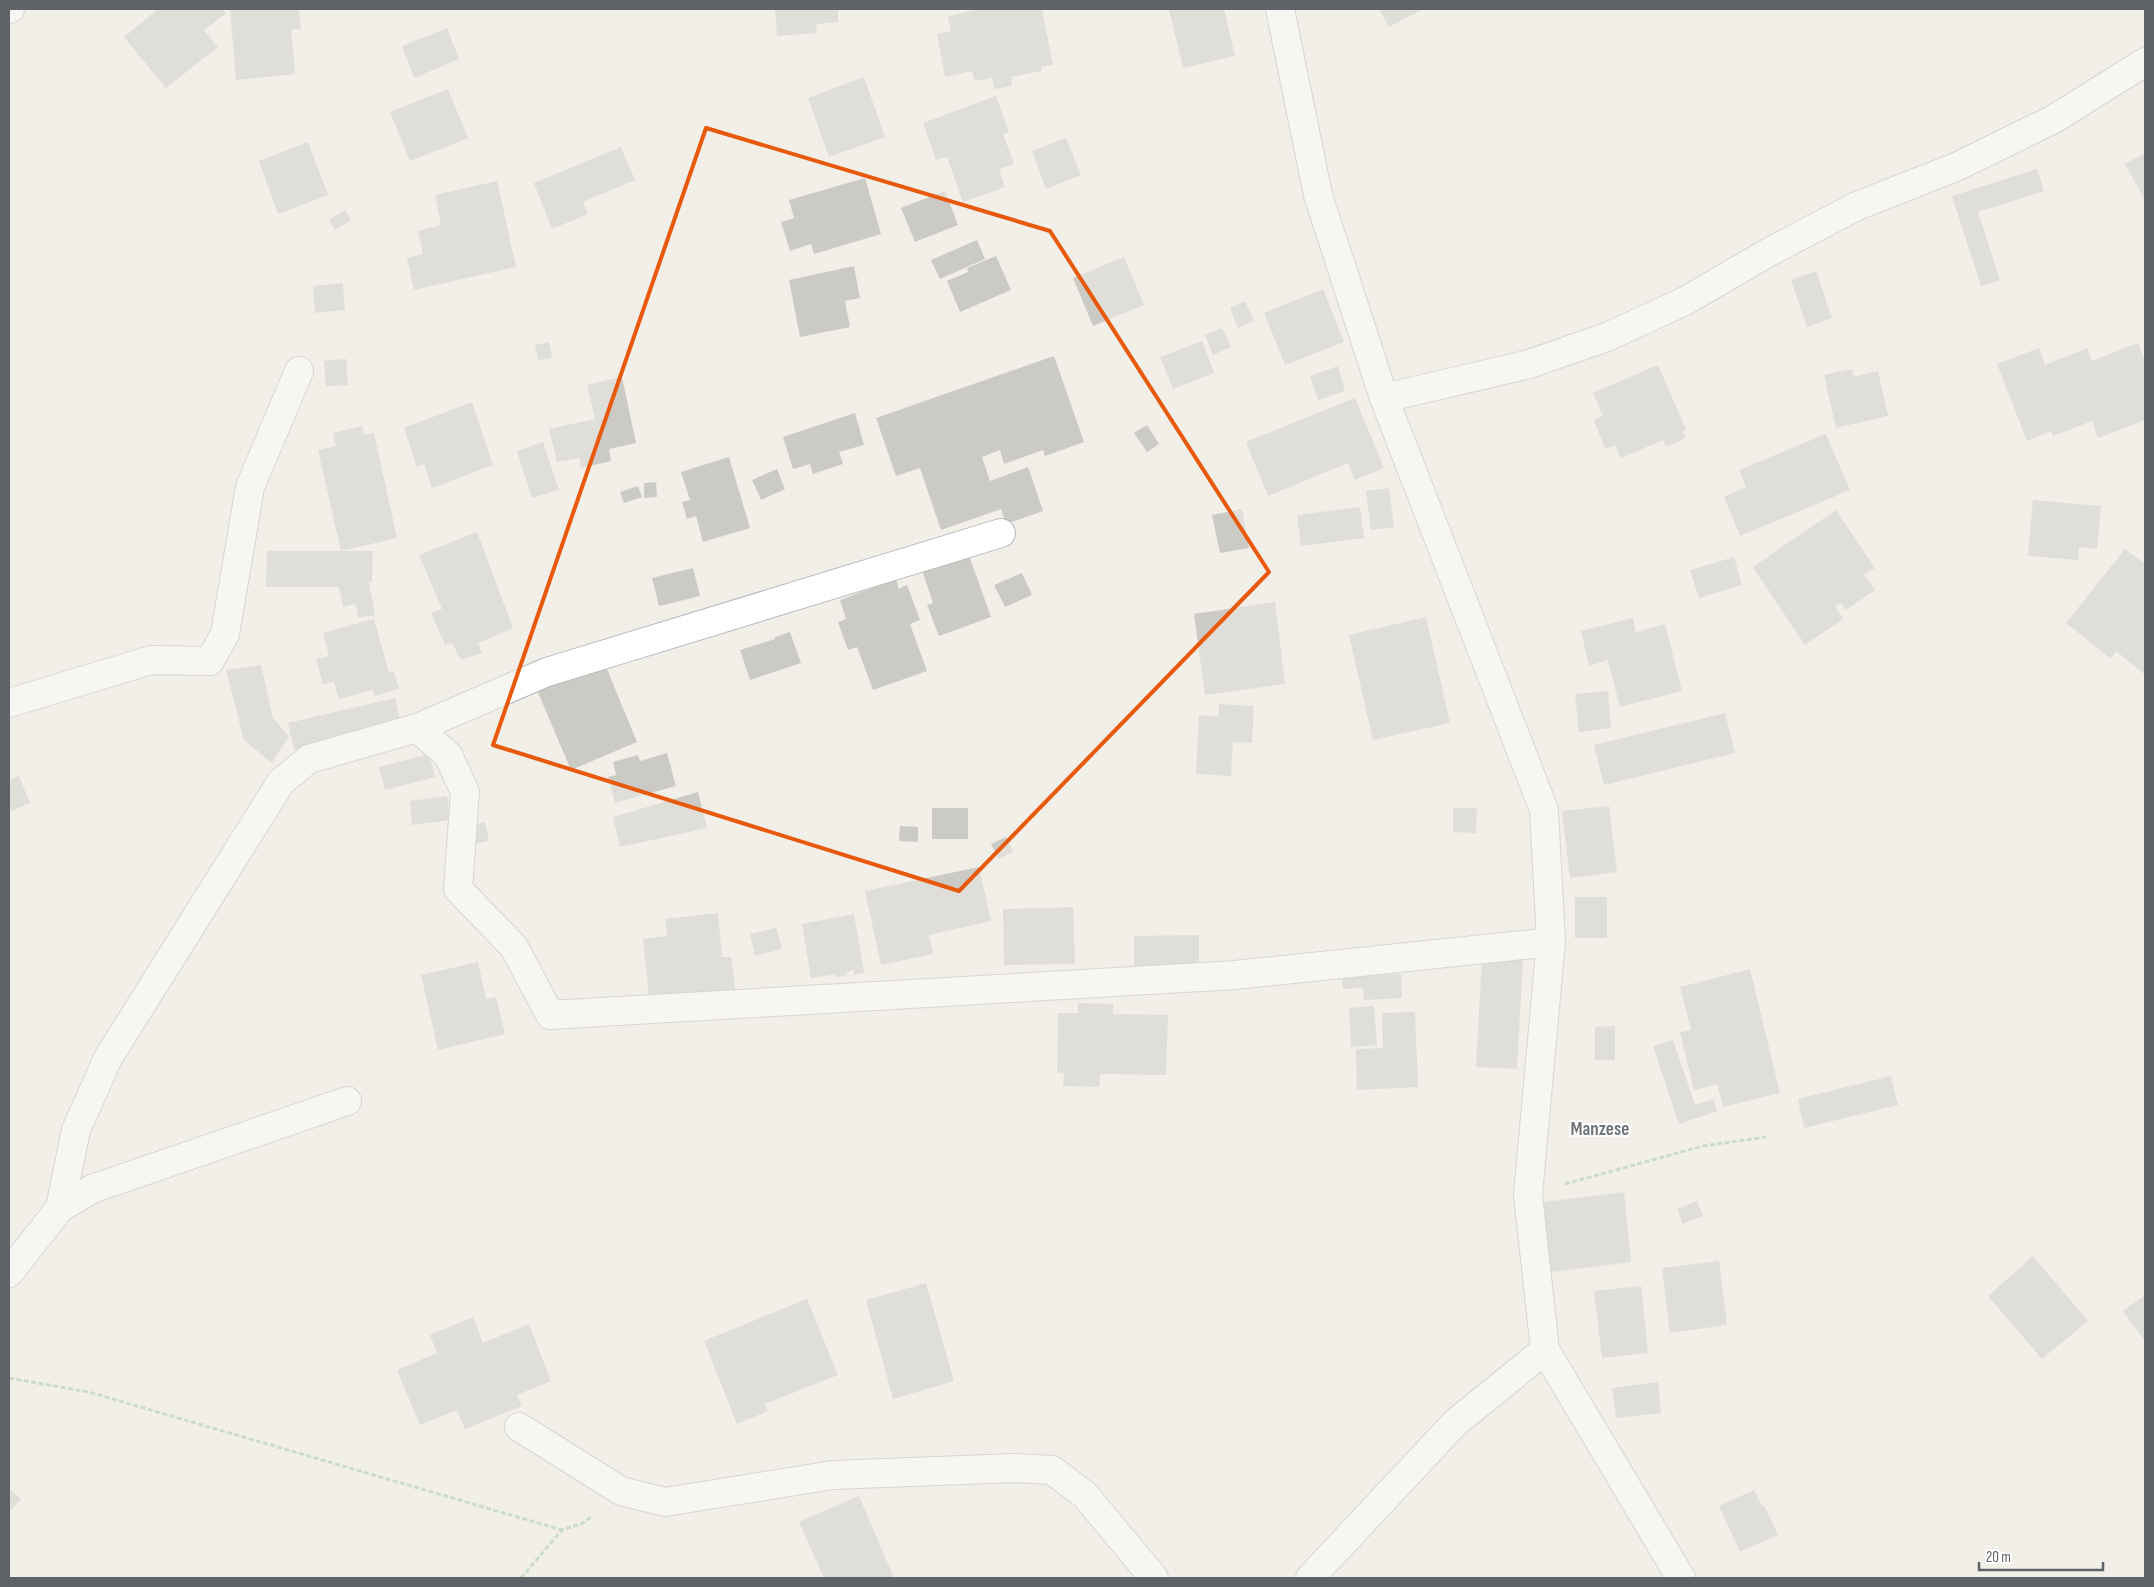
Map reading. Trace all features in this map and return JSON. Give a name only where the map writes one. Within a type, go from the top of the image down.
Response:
[{"type":"street","points":[[1280,9],[1318,195],[1384,398],[1544,810],[1551,942],[1528,1195],[1545,1350],[1682,1578]]},
{"type":"street","points":[[1384,398],[1526,365],[1607,337],[1684,301],[1770,251],[1858,206],[1956,167],[2054,119],[2145,62]]},
{"type":"street","points":[[9,703],[151,660],[210,661],[225,634],[250,487],[299,371]]},
{"type":"street","points":[[60,1208],[76,1130],[108,1058],[281,782],[310,759],[417,728],[547,672],[1001,534]]},
{"type":"street","points":[[417,728],[448,755],[465,792],[458,889],[514,947],[550,1015],[1235,975],[1551,942]]},
{"type":"street","points":[[9,1274],[60,1208],[92,1189],[347,1101]]},
{"type":"street","points":[[1310,1578],[1455,1423],[1545,1350]]},
{"type":"street","points":[[519,1427],[621,1491],[665,1502],[833,1475],[1014,1468],[1052,1470],[1085,1495],[1154,1578]]},
{"type":"path","points":[[1528,1195],[1703,1146],[1766,1137]]},
{"type":"path","points":[[9,1378],[88,1392],[562,1530]]},
{"type":"path","points":[[521,1578],[562,1530],[583,1523],[621,1491]]},
{"type":"highlighted area","points":[[706,128],[1050,231],[1269,572],[959,891],[493,745]]},
{"type":"building","points":[[158,9],[223,9],[226,13],[204,31],[218,47],[166,88],[124,37]]},
{"type":"building","points":[[230,9],[299,9],[301,29],[291,29],[295,74],[236,80]]},
{"type":"building","points":[[775,9],[838,9],[838,22],[816,24],[817,33],[777,36]]},
{"type":"building","points":[[982,9],[1042,9],[1053,65],[1041,67],[1042,71],[1011,77],[1012,86],[994,89],[992,78],[975,81],[972,71],[945,77],[937,34],[951,31],[948,16]]},
{"type":"building","points":[[1169,9],[1224,9],[1235,56],[1183,68]]},
{"type":"building","points":[[1379,9],[1423,9],[1389,27]]},
{"type":"building","points":[[447,28],[459,59],[414,78],[402,46]]},
{"type":"building","points":[[864,77],[885,137],[829,157],[808,98]]},
{"type":"building","points":[[448,89],[468,138],[410,161],[390,112]]},
{"type":"building","points":[[996,96],[1009,132],[1003,134],[1014,164],[999,169],[1005,187],[963,202],[947,157],[936,160],[923,123]]},
{"type":"building","points":[[1066,138],[1081,175],[1046,189],[1032,151]]},
{"type":"building","points":[[308,142],[328,195],[278,214],[259,161]]},
{"type":"building","points":[[621,147],[635,180],[583,202],[588,214],[552,229],[534,183]]},
{"type":"building","points":[[2145,153],[2145,200],[2125,164]]},
{"type":"building","points":[[2037,169],[2044,191],[1978,212],[2000,280],[1981,286],[1952,196]]},
{"type":"building","points":[[865,178],[881,234],[814,254],[811,244],[790,251],[781,222],[794,218],[789,200]]},
{"type":"building","points":[[497,181],[516,267],[414,290],[407,258],[423,254],[418,231],[441,225],[435,195]]},
{"type":"building","points":[[945,191],[958,225],[915,242],[901,208]]},
{"type":"building","points":[[345,210],[351,220],[335,230],[329,220]]},
{"type":"building","points":[[977,240],[985,259],[940,279],[931,260]]},
{"type":"building","points":[[996,256],[1011,290],[960,312],[947,281],[968,272],[967,268]]},
{"type":"building","points":[[1124,257],[1144,305],[1093,326],[1073,278]]},
{"type":"building","points":[[854,266],[860,298],[845,301],[850,327],[800,337],[789,280]]},
{"type":"building","points":[[1816,271],[1832,318],[1807,327],[1791,280]]},
{"type":"building","points":[[343,283],[345,310],[315,313],[313,286]]},
{"type":"building","points":[[1323,289],[1344,342],[1285,365],[1264,313]]},
{"type":"building","points":[[1245,301],[1254,321],[1238,328],[1230,308]]},
{"type":"building","points":[[1222,328],[1231,347],[1213,355],[1205,335]]},
{"type":"building","points":[[1202,341],[1214,373],[1173,389],[1160,357]]},
{"type":"building","points":[[549,342],[552,358],[538,360],[535,345]]},
{"type":"building","points":[[2138,343],[2145,362],[2145,420],[2098,438],[2092,421],[2053,436],[2051,431],[2027,441],[1997,364],[2039,348],[2045,365],[2087,348],[2092,361]]},
{"type":"building","points":[[1054,356],[1084,442],[1045,456],[1043,450],[1004,464],[1000,450],[982,457],[990,481],[1028,467],[1043,511],[1006,524],[1001,509],[941,530],[920,468],[896,476],[876,418]]},
{"type":"building","points":[[346,359],[348,385],[326,386],[324,361]]},
{"type":"building","points":[[1658,365],[1686,430],[1683,432],[1686,438],[1666,447],[1663,440],[1621,458],[1615,445],[1605,449],[1594,420],[1603,416],[1593,393]]},
{"type":"building","points":[[1338,366],[1345,391],[1318,400],[1310,376]]},
{"type":"building","points":[[1852,369],[1854,377],[1878,371],[1888,416],[1836,428],[1824,375]]},
{"type":"building","points":[[622,377],[636,443],[609,449],[611,461],[581,468],[579,458],[557,462],[549,429],[595,419],[587,385]]},
{"type":"building","points":[[1355,398],[1384,468],[1355,480],[1348,463],[1268,496],[1246,442]]},
{"type":"building","points":[[472,402],[493,465],[432,488],[424,464],[417,467],[404,428]]},
{"type":"building","points":[[855,413],[864,445],[839,452],[843,464],[813,474],[810,464],[793,469],[783,437]]},
{"type":"building","points":[[1147,425],[1159,444],[1147,452],[1134,433]]},
{"type":"building","points":[[362,426],[364,435],[374,433],[397,538],[341,551],[318,450],[336,446],[333,433]]},
{"type":"building","points":[[1826,434],[1850,490],[1740,536],[1724,497],[1746,487],[1739,470]]},
{"type":"building","points":[[543,442],[559,490],[532,498],[517,451]]},
{"type":"building","points":[[729,457],[750,528],[703,542],[696,516],[687,519],[682,502],[690,500],[681,472]]},
{"type":"building","points":[[777,469],[785,489],[761,500],[752,480]]},
{"type":"building","points":[[656,482],[657,497],[644,498],[644,483]]},
{"type":"building","points":[[638,486],[642,497],[624,503],[620,492]]},
{"type":"building","points":[[1389,488],[1394,527],[1371,530],[1366,491]]},
{"type":"building","points":[[2033,500],[2101,506],[2097,549],[2079,547],[2078,560],[2028,556]]},
{"type":"building","points":[[1360,507],[1364,538],[1301,546],[1297,515]]},
{"type":"building","points":[[1242,509],[1249,548],[1220,553],[1212,515]]},
{"type":"building","points":[[1836,510],[1875,568],[1864,575],[1875,590],[1846,610],[1841,603],[1835,606],[1843,619],[1805,645],[1753,567]]},
{"type":"building","points":[[477,532],[513,628],[478,643],[482,653],[461,660],[452,643],[445,645],[431,613],[442,609],[419,555]]},
{"type":"building","points":[[2125,549],[2145,564],[2144,674],[2116,651],[2111,659],[2066,623]]},
{"type":"building","points":[[967,550],[991,617],[939,636],[927,605],[933,603],[921,567]]},
{"type":"building","points":[[267,551],[373,551],[372,582],[369,582],[375,615],[358,618],[356,604],[343,607],[339,587],[266,587]]},
{"type":"building","points":[[1734,557],[1742,585],[1699,598],[1690,570]]},
{"type":"building","points":[[693,568],[700,596],[659,606],[652,578]]},
{"type":"building","points":[[1022,573],[1032,595],[1005,607],[994,585]]},
{"type":"building","points":[[896,579],[899,589],[907,585],[920,620],[910,624],[927,671],[873,690],[857,647],[848,650],[838,622],[846,619],[840,600]]},
{"type":"building","points":[[1275,602],[1285,684],[1205,695],[1194,614]]},
{"type":"building","points":[[1426,617],[1450,723],[1373,740],[1349,635]]},
{"type":"building","points":[[1633,618],[1636,632],[1665,624],[1682,691],[1620,707],[1608,660],[1589,666],[1581,631]]},
{"type":"building","points":[[374,619],[389,673],[394,672],[399,689],[375,696],[373,690],[339,699],[334,682],[323,684],[316,659],[329,656],[323,633]]},
{"type":"building","points":[[790,632],[801,663],[750,680],[740,650],[775,639],[775,637]]},
{"type":"building","points":[[604,662],[637,742],[571,770],[537,690]]},
{"type":"building","points":[[261,665],[273,718],[289,736],[272,763],[244,740],[226,670]]},
{"type":"building","points":[[1608,691],[1611,728],[1579,732],[1575,694]]},
{"type":"building","points":[[395,698],[401,725],[294,750],[288,723]]},
{"type":"building","points":[[1219,704],[1254,706],[1252,743],[1233,742],[1231,776],[1196,774],[1199,715],[1219,717]]},
{"type":"building","points":[[1725,713],[1735,753],[1604,785],[1594,745]]},
{"type":"building","points":[[667,753],[676,786],[615,803],[608,777],[616,775],[613,762],[638,755],[640,761]]},
{"type":"building","points":[[429,754],[435,777],[385,790],[379,767]]},
{"type":"building","points":[[19,776],[30,803],[9,812],[9,780]]},
{"type":"building","points":[[698,792],[707,828],[620,847],[613,817]]},
{"type":"building","points":[[447,796],[450,820],[412,825],[410,801]]},
{"type":"building","points":[[1609,806],[1617,872],[1570,878],[1562,811]]},
{"type":"building","points":[[932,808],[968,808],[968,839],[932,839]]},
{"type":"building","points":[[1453,808],[1477,808],[1476,833],[1453,832]]},
{"type":"building","points":[[485,822],[489,841],[474,844],[471,825]]},
{"type":"building","points":[[900,826],[918,827],[918,842],[899,841]]},
{"type":"building","points":[[1006,837],[1013,852],[999,859],[991,844]]},
{"type":"building","points":[[979,867],[991,921],[929,935],[933,954],[881,965],[865,891]]},
{"type":"building","points":[[1575,897],[1607,897],[1607,938],[1575,938]]},
{"type":"building","points":[[1073,907],[1075,964],[1004,965],[1003,909]]},
{"type":"building","points":[[718,913],[722,957],[731,957],[736,995],[650,1005],[643,939],[667,936],[665,919]]},
{"type":"building","points":[[854,914],[864,973],[854,975],[854,970],[846,972],[847,975],[836,977],[835,974],[811,978],[802,924]]},
{"type":"building","points":[[776,928],[782,949],[755,956],[750,934]]},
{"type":"building","points":[[1199,935],[1199,970],[1134,971],[1134,936]]},
{"type":"building","points":[[1482,957],[1523,959],[1517,1069],[1476,1067]]},
{"type":"building","points":[[478,962],[486,999],[496,997],[505,1034],[438,1050],[421,975]]},
{"type":"building","points":[[1750,969],[1780,1093],[1723,1107],[1717,1084],[1694,1090],[1680,1032],[1691,1030],[1680,987]]},
{"type":"building","points":[[1401,974],[1402,998],[1364,1000],[1363,988],[1343,989],[1342,976]]},
{"type":"building","points":[[1078,1003],[1113,1004],[1113,1014],[1168,1015],[1166,1075],[1100,1074],[1099,1087],[1063,1086],[1064,1073],[1057,1072],[1058,1013],[1078,1013]]},
{"type":"building","points":[[1374,1006],[1377,1045],[1351,1047],[1349,1008]]},
{"type":"building","points":[[1415,1012],[1418,1087],[1357,1090],[1356,1049],[1383,1048],[1382,1013]]},
{"type":"building","points":[[1615,1026],[1615,1060],[1595,1060],[1595,1027]]},
{"type":"building","points":[[1673,1040],[1695,1105],[1713,1099],[1717,1111],[1679,1124],[1653,1046]]},
{"type":"building","points":[[1891,1076],[1898,1105],[1804,1128],[1798,1099]]},
{"type":"building","points":[[1624,1192],[1631,1262],[1544,1273],[1536,1203]]},
{"type":"building","points":[[1697,1201],[1703,1216],[1683,1224],[1677,1209]]},
{"type":"building","points":[[2033,1256],[2088,1321],[2042,1359],[1988,1296]]},
{"type":"building","points":[[1719,1261],[1727,1325],[1670,1333],[1662,1268]]},
{"type":"building","points":[[926,1283],[954,1381],[893,1399],[866,1300]]},
{"type":"building","points":[[1641,1286],[1648,1353],[1602,1358],[1594,1291]]},
{"type":"building","points":[[2145,1295],[2145,1341],[2123,1311]]},
{"type":"building","points":[[807,1299],[838,1375],[765,1404],[768,1411],[737,1424],[704,1341]]},
{"type":"building","points":[[473,1317],[483,1343],[529,1324],[551,1381],[517,1395],[522,1406],[465,1429],[457,1410],[420,1425],[397,1370],[437,1353],[430,1335]]},
{"type":"building","points":[[1658,1382],[1661,1413],[1616,1418],[1612,1388]]},
{"type":"building","points":[[9,1488],[21,1499],[9,1512]]},
{"type":"building","points":[[1754,1490],[1762,1506],[1764,1505],[1778,1535],[1740,1552],[1719,1506]]},
{"type":"building","points":[[859,1496],[894,1578],[824,1578],[799,1522]]},
{"type":"district","name":"Manzese","points":[[1600,1128]]}]
